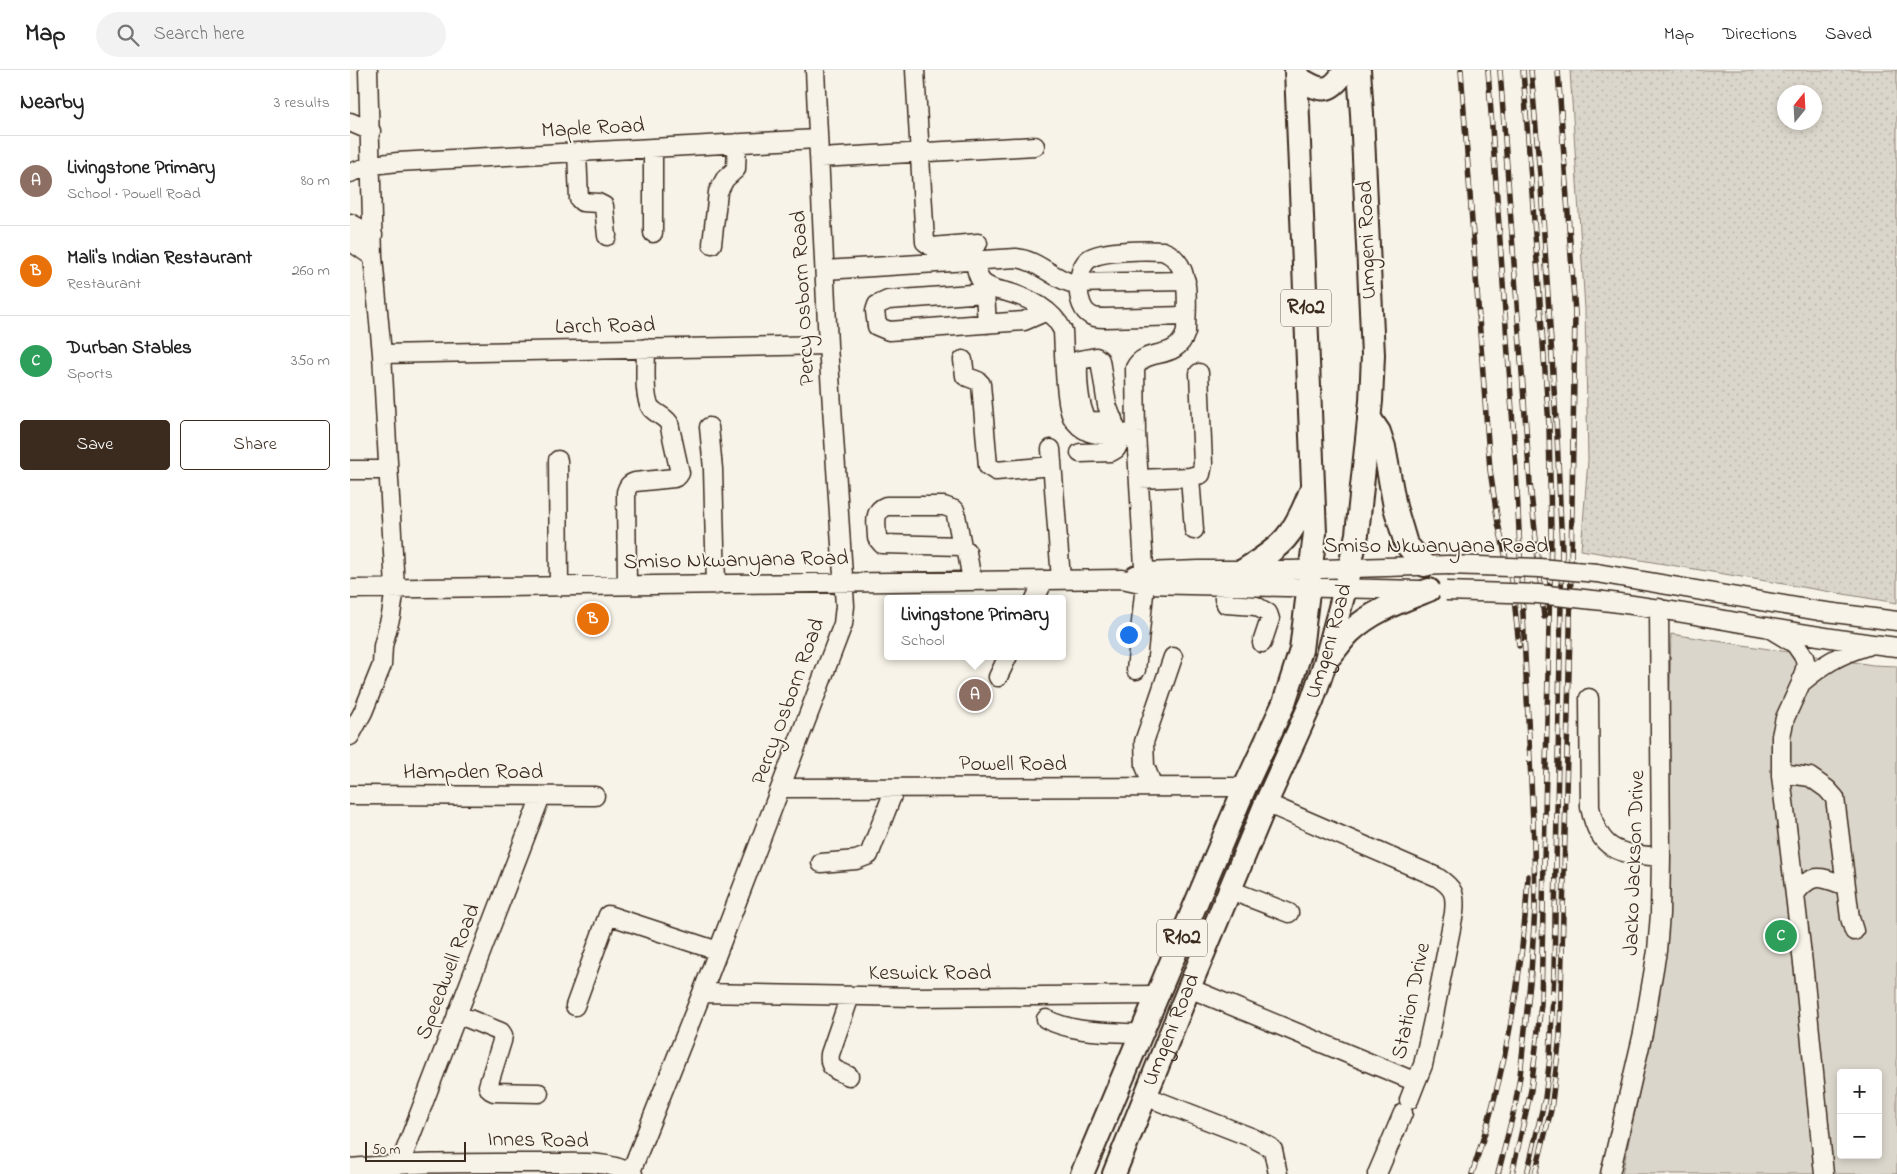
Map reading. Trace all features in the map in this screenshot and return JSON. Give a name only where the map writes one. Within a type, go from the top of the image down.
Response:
[{"type":"main road","points":[[1296,73],[1311,86],[1326,89],[1333,86],[1345,70]]},
{"type":"main road","name":"Umgeni Road","points":[[1114,1174],[1188,988],[1266,803],[1308,710],[1325,663],[1357,534],[1369,417],[1372,355],[1365,171],[1358,70]]},
{"type":"main road","name":"Umgeni Road","points":[[1082,1174],[1245,787],[1274,726],[1302,650],[1314,533],[1296,73]]},
{"type":"main road","points":[[1369,417],[1379,432],[1384,447],[1395,507],[1406,544],[1425,565]]},
{"type":"main road","points":[[1244,570],[1272,553],[1287,539],[1298,522],[1313,486]]},
{"type":"main road","points":[[1325,663],[1349,632],[1368,617],[1393,604],[1438,591]]},
{"type":"street","points":[[350,736],[363,712],[382,665],[383,646],[391,615],[395,588],[382,354],[373,257],[368,70]]},
{"type":"street","name":"Percy Osborn Road","points":[[631,1173],[843,624],[845,606],[828,345],[815,70]]},
{"type":"street","points":[[915,70],[925,242],[932,247],[1023,259],[1035,263],[1064,281],[1078,284],[1186,281]]},
{"type":"street","points":[[350,122],[371,131]]},
{"type":"street","name":"Maple Road","points":[[350,173],[372,165],[398,162],[817,139]]},
{"type":"street","points":[[712,244],[718,192],[725,179],[736,169],[737,144]]},
{"type":"street","points":[[820,158],[1035,146]]},
{"type":"street","points":[[653,148],[653,233]]},
{"type":"street","points":[[577,152],[579,199],[582,202],[598,203],[604,206],[607,236]]},
{"type":"street","points":[[350,223],[373,235]]},
{"type":"street","points":[[350,241],[373,257]]},
{"type":"street","points":[[1136,670],[1145,578],[1136,433],[1135,368],[1143,358],[1166,354],[1180,346],[1186,332],[1186,316],[1186,281],[1179,262],[1172,254],[1163,251],[1101,254],[1085,262],[1078,284],[1082,304],[1092,317],[1186,316]]},
{"type":"street","points":[[825,270],[976,252]]},
{"type":"street","points":[[976,252],[977,274],[986,289],[987,324]]},
{"type":"street","points":[[1048,311],[1024,321],[888,331],[881,329],[877,326],[876,322],[877,305],[888,300],[986,289],[1016,294],[1048,311],[1059,323],[1062,331],[1071,415],[1082,428],[1091,432],[1115,426],[1136,433]]},
{"type":"street","name":"Larch Road","points":[[382,354],[828,345]]},
{"type":"street","points":[[627,585],[626,492],[628,487],[635,482],[674,478],[680,473],[669,423],[648,405],[646,395],[646,348]]},
{"type":"street","points":[[963,360],[965,376],[981,384],[988,466],[996,471],[1052,458],[1052,580],[1039,595]]},
{"type":"street","points":[[1139,479],[1201,474],[1203,470],[1199,373]]},
{"type":"street","points":[[1080,453],[1111,452],[1116,449],[1118,443],[1115,426]]},
{"type":"street","points":[[709,427],[713,469],[716,585]]},
{"type":"street","points":[[558,460],[560,586]]},
{"type":"street","points":[[350,470],[388,470]]},
{"type":"street","points":[[1190,476],[1194,530]]},
{"type":"street","points":[[962,546],[882,544],[877,538],[878,510],[886,506],[944,506],[955,510],[962,546],[967,552],[972,581]]},
{"type":"street","name":"Smiso Nkwanyana Road","points":[[1347,578],[1425,565],[1539,568],[1597,574],[1819,611],[1897,621]]},
{"type":"street","name":"Smiso Nkwanyana Road","points":[[350,589],[1122,579],[1244,570],[1310,578]]},
{"type":"street","name":"Smiso Nkwanyana Road","points":[[1145,578],[1223,586],[1310,578],[1347,578],[1438,591],[1538,594],[1659,608],[1768,628],[1897,647]]},
{"type":"street","points":[[1223,586],[1224,599],[1227,604],[1256,606],[1268,613],[1270,620],[1262,643]]},
{"type":"street","name":"Jacko Jackson Drive","points":[[1610,1174],[1643,1033],[1660,914],[1659,608]]},
{"type":"street","points":[[1768,628],[1795,644],[1800,650],[1806,665],[1801,683],[1784,718],[1781,736],[1781,773],[1824,1174]]},
{"type":"street","points":[[1801,683],[1844,653],[1872,644]]},
{"type":"street","points":[[1153,787],[1145,766],[1144,742],[1173,657]]},
{"type":"street","points":[[998,677],[1006,660]]},
{"type":"street","points":[[1588,698],[1590,807],[1593,823],[1602,838],[1613,848],[1627,854],[1661,857]]},
{"type":"street","points":[[1781,773],[1810,777],[1827,789],[1835,798],[1850,918],[1854,931]]},
{"type":"street","name":"Powell Road","points":[[781,788],[1245,787]]},
{"type":"street","points":[[821,863],[856,860],[869,855],[895,788]]},
{"type":"street","name":"Hampden Road","points":[[350,795],[595,796]]},
{"type":"street","name":"Speedwell Road","points":[[400,1164],[541,796]]},
{"type":"street","name":"Station Drive","points":[[1188,988],[1416,1082],[1433,1020],[1454,913],[1455,901],[1453,891],[1437,877],[1266,803]]},
{"type":"street","points":[[1795,894],[1804,882],[1812,878],[1824,878],[1846,886]]},
{"type":"street","points":[[1230,890],[1288,913]]},
{"type":"street","points":[[574,1006],[608,915],[718,951]]},
{"type":"street","name":"Keswick Road","points":[[702,993],[915,997],[1159,995]]},
{"type":"street","points":[[849,1076],[832,1068],[829,1062],[850,996]]},
{"type":"street","points":[[457,1014],[501,1032],[503,1036],[488,1086],[490,1090],[494,1092],[539,1093]]},
{"type":"street","points":[[1046,1019],[1075,1030],[1142,1034]]},
{"type":"street","points":[[1377,1174],[1416,1082]]},
{"type":"street","points":[[1145,1096],[1253,1138],[1270,1147],[1273,1150],[1278,1174]]},
{"type":"street","name":"Innes Road","points":[[350,1168],[400,1164],[504,1168],[602,1164],[615,1166],[631,1173]]},
{"type":"shaded area","points":[[1570,70],[1897,70],[1897,603],[1581,550],[1588,460],[1585,309]]},
{"type":"shaded area","points":[[1671,634],[1873,665],[1897,666],[1897,1174],[1622,1174],[1659,997],[1669,874]]},
{"type":"railway","points":[[1461,70],[1490,470],[1498,523],[1513,589],[1519,646]]},
{"type":"railway","points":[[1488,70],[1516,468],[1534,843],[1535,907],[1531,973],[1520,1076],[1515,1106],[1498,1174]]},
{"type":"railway","points":[[1500,70],[1530,483],[1544,617]]},
{"type":"railway","points":[[1512,1174],[1531,1090],[1541,1004],[1551,532],[1549,425],[1523,70]]},
{"type":"railway","points":[[1527,1174],[1545,1098],[1550,1057],[1554,971],[1562,550],[1557,435],[1541,187],[1531,70]]},
{"type":"railway","points":[[1535,1174],[1551,1110],[1560,1036],[1570,631],[1575,313],[1558,70]]},
{"type":"railway","points":[[1472,1174],[1493,1104],[1511,1020],[1524,933],[1528,876]]},
{"type":"place","name":"Mali's Indian Restaurant","points":[[593,619]]},
{"type":"place","name":"Livingstone Primary","points":[[975,695]]},
{"type":"place","name":"Durban Stables","points":[[1781,936]]}]
